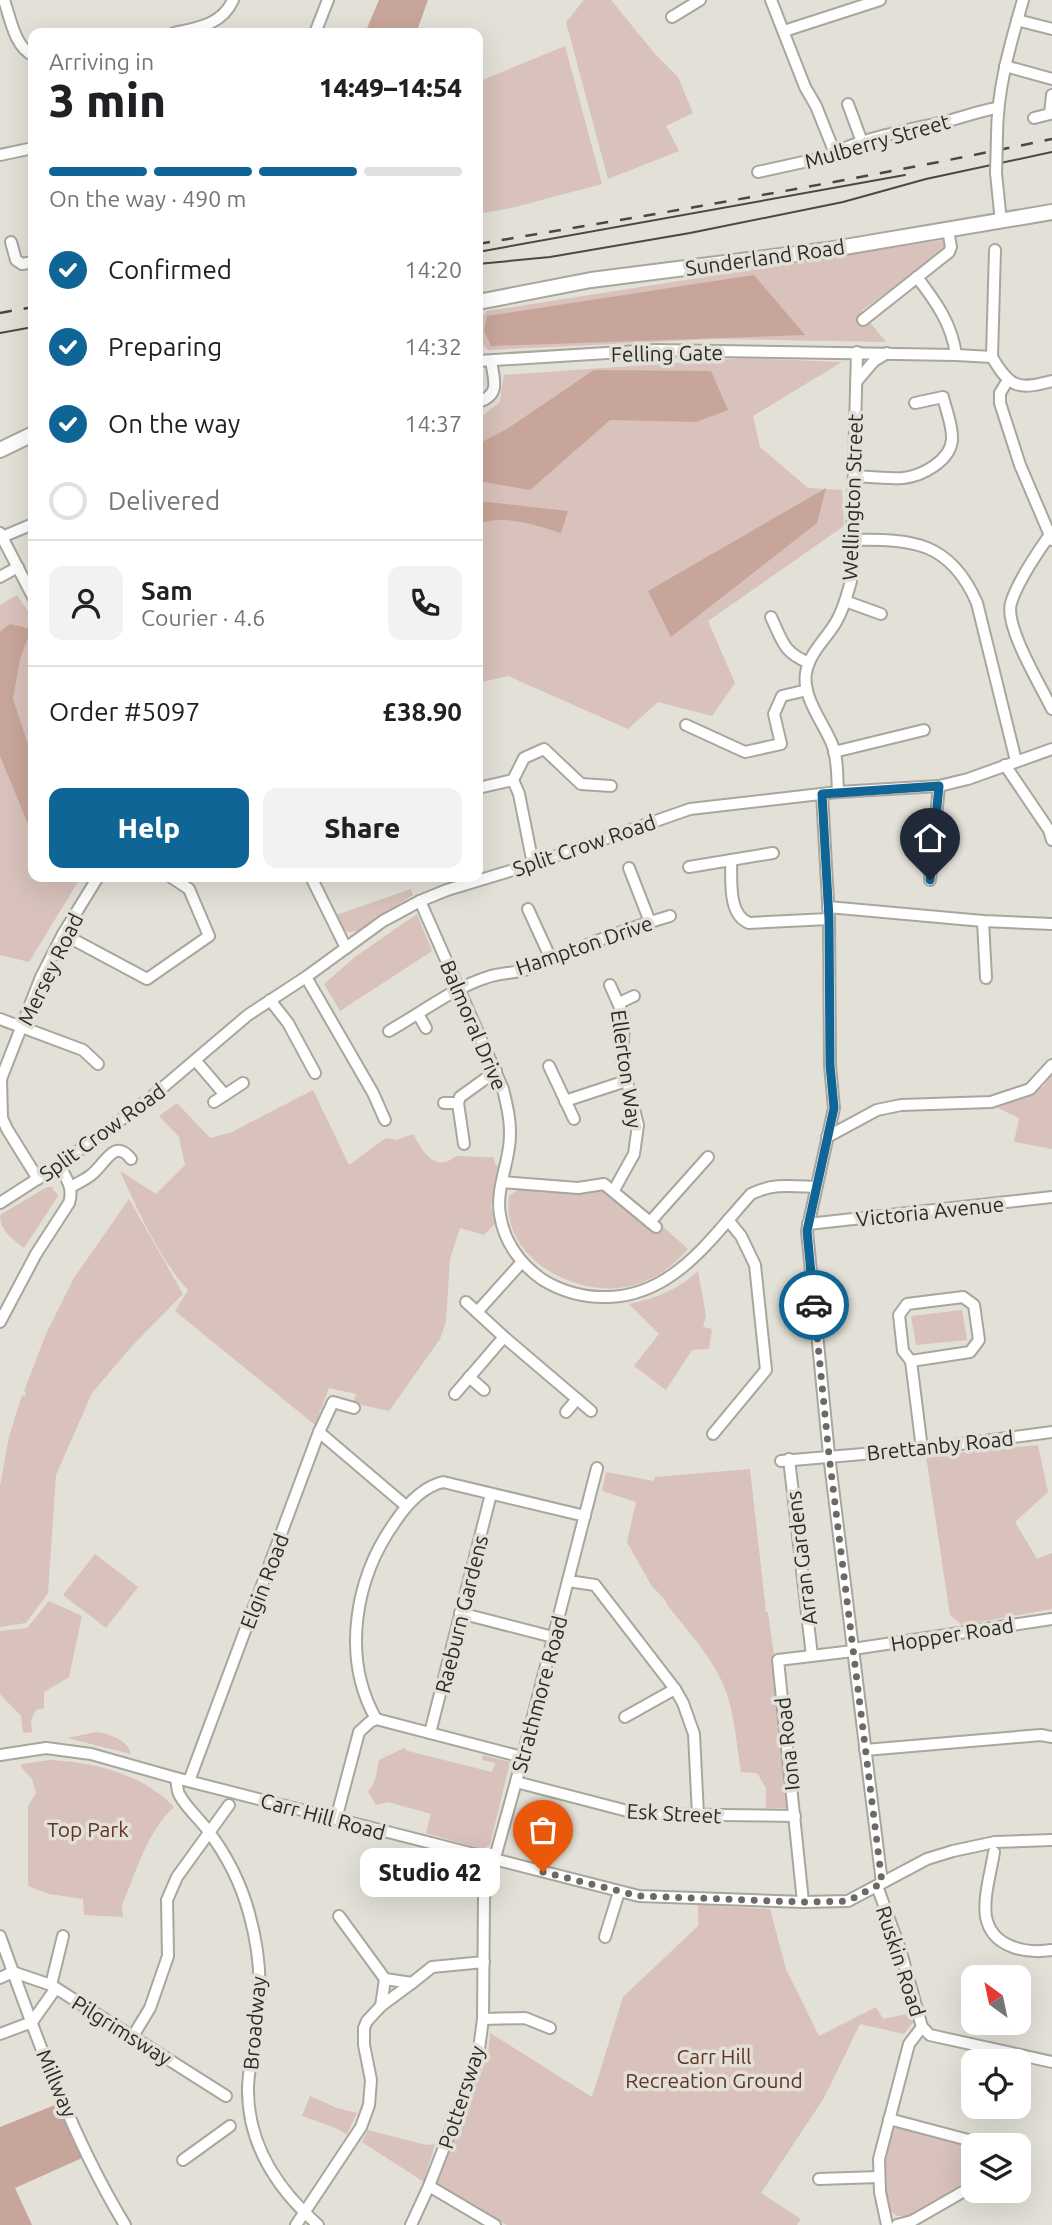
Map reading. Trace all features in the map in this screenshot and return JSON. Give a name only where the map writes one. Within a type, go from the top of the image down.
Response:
[{"type":"main road","name":"Sunderland Road","points":[[483,301],[591,280],[827,250],[1052,212]]},
{"type":"main road","points":[[0,450],[28,436]]},
{"type":"street","points":[[4,0],[21,46],[28,53]]},
{"type":"street","points":[[200,28],[224,14],[233,0]]},
{"type":"street","points":[[317,28],[328,0]]},
{"type":"street","points":[[672,17],[700,0]]},
{"type":"street","points":[[771,0],[805,87],[816,106],[834,151]]},
{"type":"street","points":[[784,31],[880,0]]},
{"type":"street","points":[[1001,222],[996,173],[997,108],[1023,0]]},
{"type":"street","points":[[1017,20],[1052,29]]},
{"type":"street","points":[[1005,66],[1052,79]]},
{"type":"street","points":[[1034,118],[1050,114],[1052,95]]},
{"type":"street","points":[[848,104],[862,142]]},
{"type":"street","name":"Mulberry Street","points":[[758,172],[826,157],[834,151],[862,142],[997,108]]},
{"type":"street","points":[[0,155],[28,149]]},
{"type":"street","points":[[863,320],[949,252],[951,247],[948,230]]},
{"type":"street","points":[[11,242],[16,260],[22,264],[28,263]]},
{"type":"street","points":[[995,250],[992,357],[1008,380],[1021,386],[1030,387],[1052,381]]},
{"type":"street","points":[[917,277],[936,302],[954,337],[956,355]]},
{"type":"street","name":"Felling Gate","points":[[483,361],[655,350],[856,352],[992,357]]},
{"type":"street","name":"Wellington Street","points":[[808,663],[836,622],[851,581],[856,352]]},
{"type":"street","points":[[856,382],[874,361],[887,353]]},
{"type":"street","points":[[483,400],[493,393],[495,384],[491,362]]},
{"type":"street","points":[[1008,380],[1000,393],[1000,403],[1020,465],[1051,538],[1018,588],[1010,614],[1026,656],[1052,709]]},
{"type":"street","points":[[854,476],[903,478],[915,475],[945,457],[952,438],[943,397],[915,403]]},
{"type":"street","points":[[915,475],[918,489]]},
{"type":"street","points":[[28,526],[1,535],[28,587]]},
{"type":"street","points":[[853,540],[889,539],[920,545],[945,558],[965,580],[977,603],[1011,763],[1052,840]]},
{"type":"street","points":[[0,577],[18,567]]},
{"type":"street","points":[[845,601],[881,614]]},
{"type":"street","points":[[771,617],[788,651],[808,663],[807,690],[834,752],[838,792]]},
{"type":"street","points":[[686,725],[745,752],[782,744],[774,714],[782,696],[807,690]]},
{"type":"street","points":[[834,752],[924,730]]},
{"type":"street","points":[[533,864],[519,794],[513,780],[524,758],[544,749],[581,784],[611,786]]},
{"type":"street","name":"Split Crow Road","points":[[483,879],[690,809],[838,792],[939,786],[1052,749]]},
{"type":"street","points":[[483,787],[513,780]]},
{"type":"street","points":[[930,880],[939,786]]},
{"type":"street","name":"Ruskin Road","points":[[822,794],[828,913],[830,1065],[834,1108],[807,1231],[829,1455],[879,1885],[922,2027],[929,2035],[1052,2062]]},
{"type":"street","points":[[689,867],[773,853]]},
{"type":"street","points":[[731,860],[735,910],[749,923],[828,913],[1052,924]]},
{"type":"street","points":[[629,868],[649,922]]},
{"type":"street","name":"Mersey Road","points":[[38,1180],[1,1118],[0,1079],[41,977],[95,882]]},
{"type":"street","points":[[63,934],[147,979],[209,936],[189,889],[178,882]]},
{"type":"street","points":[[315,882],[346,948]]},
{"type":"street","name":"Split Crow Road","points":[[0,1203],[38,1180],[148,1100],[248,1015],[383,921],[420,901],[473,882]]},
{"type":"street","name":"Balmoral Drive","points":[[420,901],[496,1071],[508,1107],[510,1133],[499,1197],[499,1214],[504,1233],[523,1262],[543,1279],[568,1292],[585,1296],[623,1297],[645,1291],[681,1270],[751,1194],[766,1187],[780,1185],[816,1187]]},
{"type":"street","points":[[528,909],[551,959]]},
{"type":"street","name":"Hampton Drive","points":[[389,1031],[488,976],[526,970],[670,916]]},
{"type":"street","points":[[983,921],[986,978]]},
{"type":"street","points":[[306,977],[373,1093],[385,1120]]},
{"type":"street","name":"Ellerton Way","points":[[610,985],[624,1022],[622,1052],[626,1081],[637,1114],[638,1135],[634,1154],[614,1190]]},
{"type":"street","points":[[619,1003],[634,996]]},
{"type":"street","points":[[270,1000],[288,1023],[316,1073]]},
{"type":"street","points":[[418,1014],[426,1028]]},
{"type":"street","points":[[0,1019],[83,1050],[98,1064]]},
{"type":"street","points":[[196,1060],[225,1095]]},
{"type":"street","points":[[827,1137],[877,1110],[901,1105],[991,1102],[1030,1089],[1052,1065]]},
{"type":"street","points":[[550,1066],[574,1119]]},
{"type":"street","points":[[464,1144],[458,1103],[464,1093],[496,1071]]},
{"type":"street","points":[[565,1101],[626,1081]]},
{"type":"street","points":[[214,1102],[243,1083]]},
{"type":"street","points":[[443,1103],[458,1103]]},
{"type":"street","points":[[71,1187],[93,1174],[112,1152],[120,1150],[131,1158]]},
{"type":"street","points":[[502,1182],[578,1188],[604,1184],[653,1225],[708,1157]]},
{"type":"street","points":[[0,1322],[36,1254],[72,1196],[71,1187],[59,1165]]},
{"type":"street","name":"Victoria Avenue","points":[[808,1224],[1052,1197]]},
{"type":"street","points":[[713,1434],[766,1370],[755,1265],[741,1236],[728,1220]]},
{"type":"street","points":[[477,1312],[523,1262]]},
{"type":"street","points":[[911,1361],[970,1352],[979,1340],[974,1305],[963,1297],[907,1304],[899,1315],[903,1351],[911,1361],[922,1449]]},
{"type":"street","points":[[466,1302],[592,1411]]},
{"type":"street","points":[[455,1394],[504,1337]]},
{"type":"street","points":[[469,1377],[484,1390]]},
{"type":"street","points":[[566,1412],[577,1399]]},
{"type":"street","name":"Elgin Road","points":[[189,1781],[319,1432],[333,1402],[354,1408]]},
{"type":"street","points":[[319,1432],[406,1506]]},
{"type":"street","name":"Brettanby Road","points":[[785,1460],[922,1449],[1052,1432]]},
{"type":"street","name":"Arran Gardens","points":[[785,1460],[812,1656]]},
{"type":"street","name":"Strathmore Road","points":[[484,1962],[484,1897],[597,1468]]},
{"type":"street","points":[[376,1719],[364,1692],[358,1660],[358,1616],[368,1571],[375,1554],[406,1506],[430,1485],[443,1482],[585,1516]]},
{"type":"street","name":"Raeburn Gardens","points":[[430,1733],[491,1494]]},
{"type":"street","points":[[568,1581],[595,1586],[676,1689],[694,1734],[698,1815]]},
{"type":"street","points":[[460,1612],[553,1637]]},
{"type":"street","name":"Hopper Road","points":[[853,1650],[1052,1619]]},
{"type":"street","name":"Iona Road","points":[[803,1902],[778,1660],[853,1650]]},
{"type":"street","points":[[625,1717],[676,1689]]},
{"type":"street","points":[[336,1819],[359,1732],[376,1719],[522,1757]]},
{"type":"street","points":[[865,1750],[1041,1735],[1052,1737]]},
{"type":"street","name":"Carr Hill Road","points":[[3,1752],[46,1748],[91,1754],[639,1896],[848,1901],[928,1859],[953,1851],[995,1842],[1052,1840]]},
{"type":"street","name":"Broadway","points":[[176,1778],[179,1794],[209,1832],[238,1882],[256,1942],[260,1990],[248,2084],[251,2121],[270,2171],[289,2197],[318,2225]]},
{"type":"street","name":"Esk Street","points":[[516,1782],[639,1814],[794,1816]]},
{"type":"street","points":[[133,2036],[150,2008],[168,1956],[167,1900],[177,1877],[229,1805]]},
{"type":"street","points":[[993,1852],[986,1920],[1003,1943],[1034,1953],[1052,1950]]},
{"type":"street","points":[[605,1937],[619,1892]]},
{"type":"street","points":[[339,1916],[385,1979],[381,2006]]},
{"type":"street","name":"Millway","points":[[0,1936],[63,2101],[125,2225]]},
{"type":"street","points":[[0,2034],[32,2022],[54,1987],[63,1936]]},
{"type":"street","points":[[296,2225],[361,2127],[369,2105],[371,2080],[364,2045],[364,2028],[367,2021],[381,2006],[432,1967],[484,1962]]},
{"type":"street","name":"Pottersway","points":[[411,2225],[472,2076],[483,2019],[484,1962]]},
{"type":"street","points":[[0,1978],[13,1972]]},
{"type":"street","name":"Pilgrimsway","points":[[13,1972],[54,1987],[226,2096]]},
{"type":"street","points":[[385,1979],[412,1983]]},
{"type":"street","points":[[483,2019],[525,2018],[550,2028]]},
{"type":"street","points":[[887,2225],[879,2178],[879,2159],[909,2044],[922,2027]]},
{"type":"street","points":[[890,2119],[961,2138]]},
{"type":"street","points":[[183,2160],[230,2126]]},
{"type":"street","points":[[819,2179],[879,2178]]},
{"type":"street","points":[[429,2186],[495,2225]]},
{"type":"street","points":[[897,2225],[912,2221],[961,2193]]},
{"type":"green space","points":[[584,0],[611,0],[655,54],[678,77],[693,113],[666,126],[679,151],[608,179],[566,22]]},
{"type":"green space","points":[[565,46],[602,184],[483,213],[483,80]]},
{"type":"green space","points":[[943,240],[945,250],[861,311],[886,342],[716,339],[488,350],[483,345],[483,316],[487,311]]},
{"type":"green space","points":[[746,358],[842,362],[753,416],[760,447],[808,488],[842,490],[844,526],[708,621],[735,683],[712,716],[658,702],[628,729],[508,676],[483,682],[483,415],[500,402],[504,375]]},
{"type":"green space","points":[[17,595],[28,610],[28,882],[78,882],[29,962],[0,955],[0,605]]},
{"type":"green space","points":[[411,889],[413,895],[357,931],[342,930],[336,915]]},
{"type":"green space","points":[[417,914],[432,951],[340,1011],[324,984],[355,957]]},
{"type":"green space","points":[[1052,1071],[1052,1149],[1014,1142],[1019,1118],[998,1108],[1044,1086]]},
{"type":"green space","points":[[313,1090],[349,1165],[386,1138],[396,1140],[413,1134],[425,1153],[439,1162],[460,1156],[493,1157],[496,1166],[501,1163],[491,1206],[495,1224],[484,1235],[460,1228],[450,1259],[446,1321],[440,1339],[389,1411],[353,1403],[356,1394],[329,1388],[315,1425],[175,1311],[188,1290],[159,1249],[120,1171],[156,1194],[185,1165],[179,1137],[159,1116],[177,1103],[210,1138],[232,1132]]},
{"type":"green space","points":[[47,1187],[52,1187],[58,1196],[24,1248],[5,1230],[0,1215]]},
{"type":"green space","points":[[604,1187],[661,1225],[688,1249],[670,1266],[650,1279],[613,1288],[590,1287],[548,1270],[530,1256],[517,1239],[510,1219],[509,1196],[519,1189],[577,1193]]},
{"type":"green space","points":[[129,1199],[183,1294],[132,1346],[92,1393],[56,1475],[48,1593],[26,1623],[0,1627],[0,1486],[9,1437],[46,1334],[74,1278]]},
{"type":"green space","points":[[698,1271],[706,1316],[703,1327],[712,1329],[709,1349],[692,1350],[666,1390],[634,1366],[659,1334],[629,1304],[666,1292]]},
{"type":"green space","points":[[962,1310],[967,1340],[916,1345],[911,1316]]},
{"type":"green space","points":[[1038,1445],[1048,1492],[1015,1522],[1037,1559],[1052,1553],[1052,1609],[962,1625],[950,1615],[926,1456]]},
{"type":"green space","points":[[750,1469],[766,1612],[795,1808],[766,1808],[766,1788],[757,1773],[741,1772],[732,1715],[723,1684],[702,1649],[651,1585],[627,1542],[636,1502],[602,1491],[606,1472],[654,1481],[655,1477]]},
{"type":"green space","points":[[95,1554],[138,1587],[106,1628],[63,1595]]},
{"type":"green space","points":[[49,1601],[82,1616],[69,1677],[44,1692],[44,1708],[36,1710],[31,1720],[32,1732],[23,1733],[21,1716],[0,1694],[0,1631],[27,1628]]},
{"type":"green space","points":[[97,1732],[118,1738],[131,1754],[67,1738]]},
{"type":"green space","points":[[404,1748],[492,1772],[495,1763],[482,1760],[483,1755],[510,1762],[490,1845],[479,1848],[426,1833],[431,1814],[388,1802],[376,1805],[368,1791],[374,1781],[379,1760]]},
{"type":"green space","name":"Top Park","points":[[50,1760],[100,1767],[133,1778],[148,1786],[174,1807],[149,1840],[122,1905],[123,1917],[84,1915],[83,1899],[49,1894],[28,1886],[28,1806],[36,1793],[32,1779],[21,1764]]},
{"type":"green space","name":"Carr Hill Recreation Ground","points":[[698,1905],[770,1909],[786,1969],[819,2036],[876,2007],[883,2019],[912,2013],[915,2020],[904,2034],[860,2024],[824,2098],[761,2193],[801,2219],[797,2225],[507,2225],[437,2184],[488,2055],[490,2033],[592,2097],[623,1997],[698,1926]]},
{"type":"green space","points":[[310,2096],[337,2108],[357,2113],[347,2134],[302,2116]]},
{"type":"green space","points":[[898,2126],[961,2143],[961,2186],[909,2216],[897,2216],[888,2210],[885,2180],[891,2131]]},
{"type":"green space","points":[[368,2130],[426,2145],[435,2144],[424,2182],[362,2142]]},
{"type":"shaded area","points":[[379,0],[428,0],[418,28],[367,28]]},
{"type":"shaded area","points":[[754,275],[805,335],[491,346],[484,331],[487,316]]},
{"type":"shaded area","points":[[594,370],[711,371],[728,410],[696,422],[610,420],[530,490],[483,482],[483,441],[507,429]]},
{"type":"shaded area","points":[[826,488],[817,523],[671,637],[648,591]]},
{"type":"shaded area","points":[[483,502],[568,511],[561,533],[508,520],[483,522]]},
{"type":"shaded area","points":[[10,624],[28,628],[13,699],[28,744],[28,824],[0,756],[0,632]]},
{"type":"shaded area","points":[[60,2103],[82,2158],[15,2188],[32,2225],[0,2225],[0,2127]]},
{"type":"tram line","points":[[483,264],[550,257],[690,233],[843,202],[926,179],[1052,152]]},
{"type":"tram line","points":[[483,251],[905,175]]},
{"type":"tram line","points":[[0,333],[28,328]]},
{"type":"railway","points":[[483,243],[765,195],[1052,139]]},
{"type":"railway","points":[[0,313],[28,308]]},
{"type":"way so far","points":[[543,1872],[639,1896],[803,1902],[848,1901],[882,1883],[829,1455],[814,1305]]},
{"type":"place","name":"Studio 42","points":[[543,1872]]},
{"type":"route","points":[[814,1305],[807,1231],[834,1108],[830,1065],[829,919],[822,794],[939,786],[930,880]]}]
